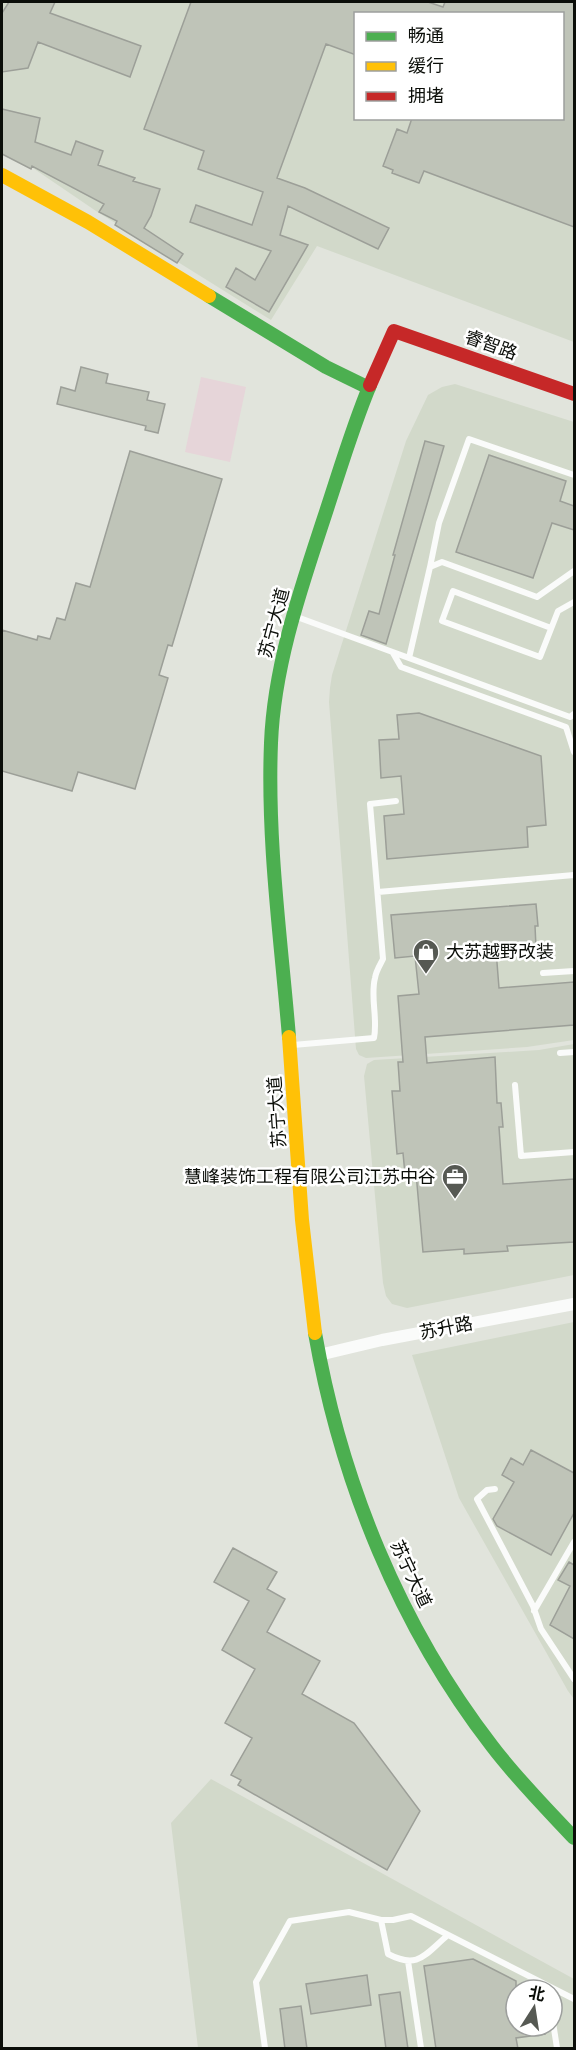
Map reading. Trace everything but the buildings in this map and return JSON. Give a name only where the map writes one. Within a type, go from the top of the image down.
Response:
[{"type":"street","points":[[2,175],[88,222],[326,367],[369,388]]},
{"type":"street","name":"苏宁大道","points":[[394,331],[358,414],[331,493],[294,615],[274,696],[271,808],[305,1248],[319,1355],[341,1444],[357,1494],[386,1568],[429,1652],[483,1734],[574,1838]]},
{"type":"street","name":"睿智路","points":[[394,331],[574,394]]},
{"type":"street","name":"苏升路","points":[[319,1355],[382,1340],[574,1304]]},
{"type":"lane","points":[[409,658],[439,523],[469,439],[574,475]]},
{"type":"lane","points":[[430,567],[442,562],[537,597],[574,571]]},
{"type":"lane","points":[[551,628],[453,591],[442,621],[540,657],[558,611],[574,602]]},
{"type":"lane","points":[[294,615],[570,717],[574,714]]},
{"type":"lane","points":[[393,652],[400,667],[566,727],[574,752]]},
{"type":"lane","points":[[290,1046],[374,1038],[377,1026],[373,987],[375,976],[383,959],[370,804],[396,801]]},
{"type":"lane","points":[[378,892],[574,875]]},
{"type":"lane","points":[[543,973],[574,971]]},
{"type":"lane","points":[[560,1053],[574,1052]]},
{"type":"lane","points":[[515,1085],[521,1156],[574,1152]]},
{"type":"lane","points":[[495,1489],[487,1490],[477,1499],[541,1629],[574,1679]]},
{"type":"lane","points":[[534,1611],[574,1542]]},
{"type":"lane","points":[[265,2049],[256,1982],[290,1921],[349,1912],[381,1920],[411,1916],[531,1978]]},
{"type":"lane","points":[[381,1920],[388,1954],[402,1961],[418,1960],[448,1935]]},
{"type":"lane","points":[[408,1961],[421,2049]]},
{"type":"shaded area","points":[[3,2],[574,2],[574,342],[317,246],[271,320],[96,211],[2,147]]},
{"type":"shaded area","points":[[201,377],[246,387],[230,462],[185,452]]},
{"type":"shaded area","points":[[455,384],[574,422],[574,1040],[527,1047],[366,1058],[359,1055],[356,1049],[329,702],[330,688],[332,675],[406,441],[428,395],[442,387]]},
{"type":"shaded area","points":[[574,1044],[574,1275],[407,1308],[392,1304],[386,1296],[383,1283],[364,1076],[367,1064],[374,1060],[539,1050]]},
{"type":"shaded area","points":[[574,1322],[574,1699],[459,1498],[412,1355]]},
{"type":"shaded area","points":[[211,1779],[574,1979],[574,2048],[198,2048],[171,1823]]},
{"type":"traffic: fast","points":[[209,296],[326,367],[369,388]]},
{"type":"traffic: fast","points":[[289,1037],[271,817],[273,714],[283,657],[297,601],[370,385]]},
{"type":"traffic: fast","points":[[315,1333],[326,1389],[358,1498],[402,1602],[429,1652],[459,1700],[492,1746],[574,1838]]},
{"type":"traffic: slow","points":[[2,175],[88,222],[209,296]]},
{"type":"traffic: slow","points":[[289,1037],[302,1220],[315,1333]]},
{"type":"traffic: jam","points":[[370,385],[394,331],[574,394]]},
{"type":"place","name":"大苏越野改装","points":[[426,975]]},
{"type":"place","name":"慧峰装饰工程有限公司江苏中谷","points":[[455,1200]]}]
